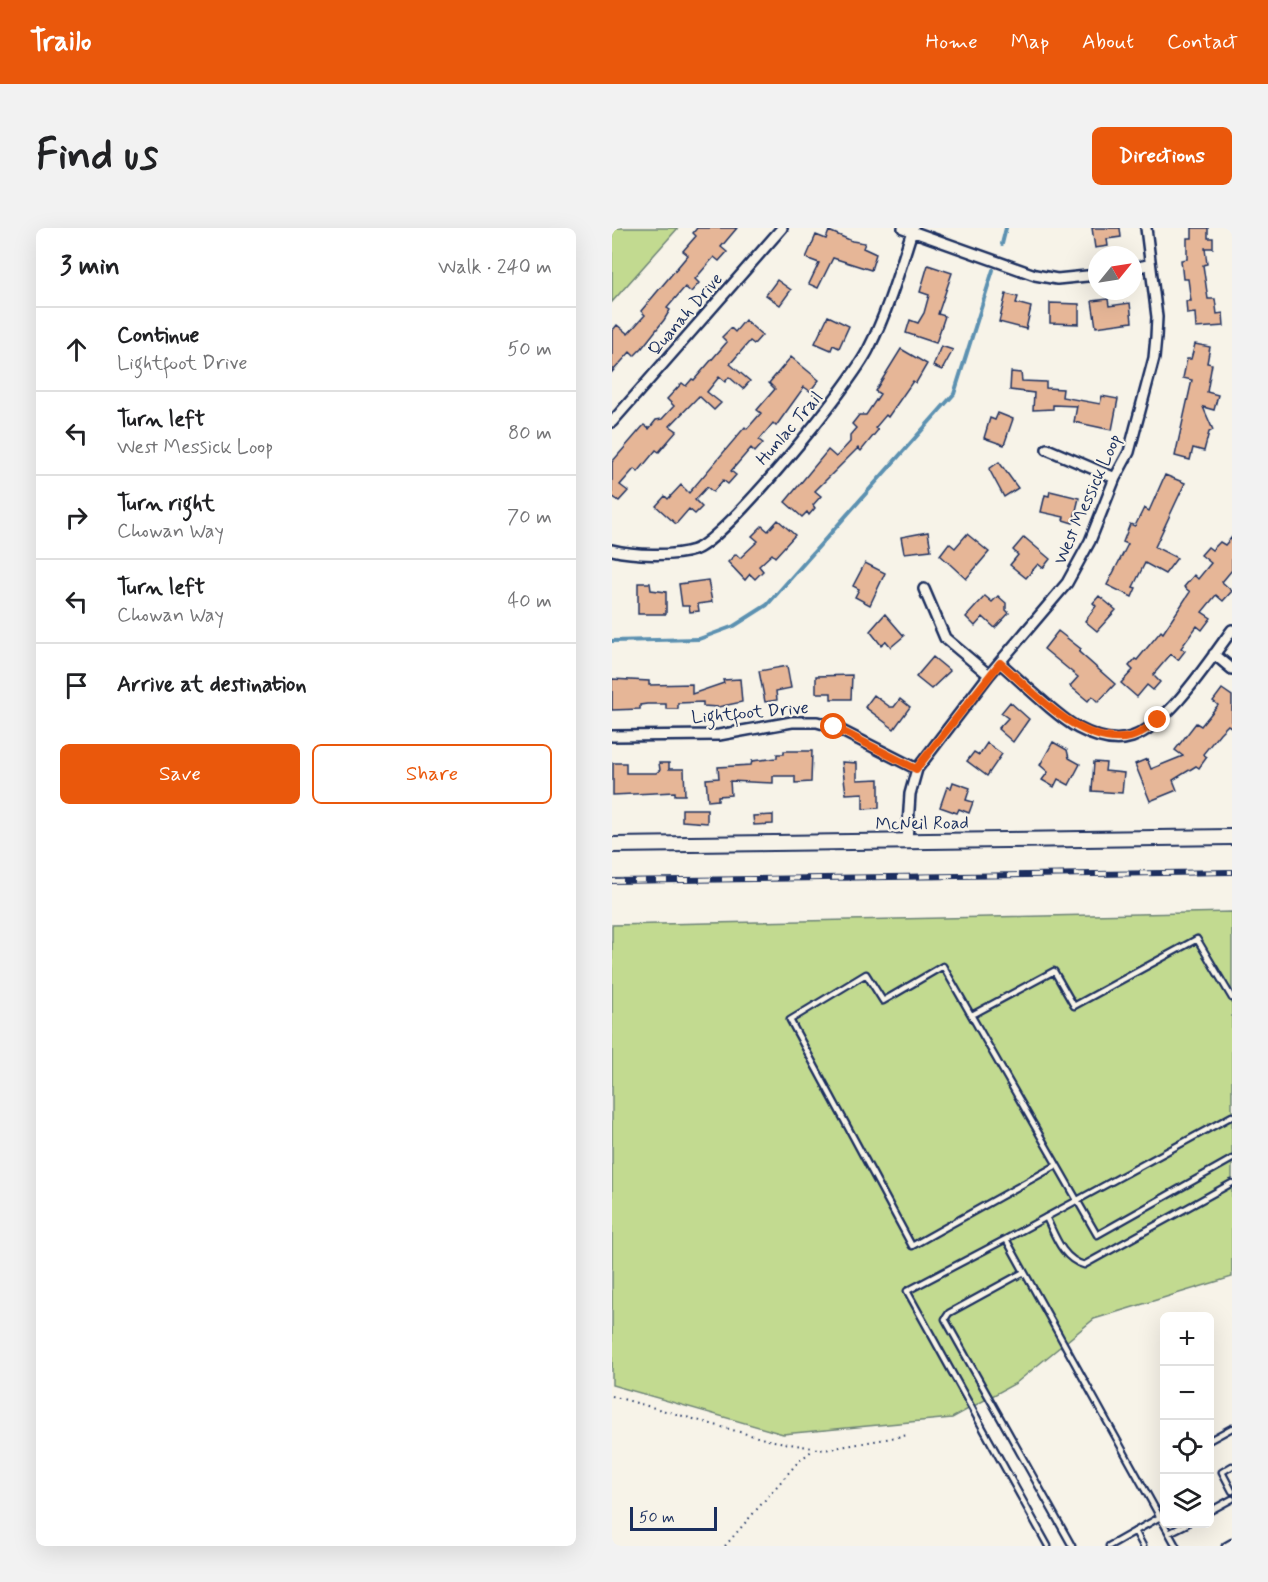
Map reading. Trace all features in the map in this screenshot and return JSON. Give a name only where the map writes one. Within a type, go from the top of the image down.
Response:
[{"type":"main road","name":"McNeil Road","points":[[612,845],[1232,837]]},
{"type":"street","name":"Quanah Drive","points":[[612,422],[782,228]]},
{"type":"street","name":"West Messick Loop","points":[[907,841],[910,794],[916,769],[989,675],[1067,583],[1090,541],[1135,435],[1154,357],[1156,317],[1148,265],[1146,228]]},
{"type":"street","points":[[909,229],[1035,275],[1057,279],[1088,276]]},
{"type":"street","name":"Hunlac Trail","points":[[612,550],[625,553],[682,554],[701,546],[718,534],[819,420],[861,365],[877,330],[909,229]]},
{"type":"street","points":[[1142,266],[1148,265]]},
{"type":"street","points":[[1047,449],[1115,478]]},
{"type":"street","points":[[924,589],[945,638],[989,675]]},
{"type":"street","points":[[1000,663],[1077,728],[1112,739],[1132,737],[1163,716],[1232,630]]},
{"type":"street","points":[[1214,654],[1232,669]]},
{"type":"street","name":"Lightfoot Drive","points":[[612,736],[719,735],[792,722],[817,722],[854,737],[916,769]]},
{"type":"lane","points":[[972,1015],[1054,971],[1074,1006],[1197,939],[1232,998]]},
{"type":"lane","points":[[1057,1165],[912,1246],[790,1020],[866,974],[883,1001],[943,966],[972,1015],[1097,1235],[1232,1159]]},
{"type":"lane","points":[[1048,1546],[907,1291],[1232,1116]]},
{"type":"lane","points":[[1046,1217],[1063,1251],[1074,1262],[1083,1265],[1232,1183]]},
{"type":"lane","points":[[1006,1239],[1160,1517],[1109,1546]]},
{"type":"lane","points":[[1024,1272],[949,1313],[945,1319],[1072,1546]]},
{"type":"lane","points":[[1214,1437],[1232,1428]]},
{"type":"lane","points":[[1232,1466],[1222,1472],[1232,1491]]},
{"type":"lane","points":[[1214,1508],[1232,1499]]},
{"type":"lane","points":[[1166,1528],[1176,1546]]},
{"type":"lane","points":[[1169,1533],[1178,1528]]},
{"type":"lane","points":[[1135,1531],[1143,1546]]},
{"type":"lane","points":[[1225,1546],[1232,1542]]},
{"type":"path","points":[[612,1396],[768,1440],[824,1450],[908,1436]]},
{"type":"path","points":[[725,1546],[798,1462],[815,1448]]},
{"type":"green space","points":[[612,228],[678,228],[612,302]]},
{"type":"green space","points":[[1232,912],[1232,1277],[1094,1319],[1016,1383],[952,1418],[783,1434],[612,1385],[612,925]]},
{"type":"building","points":[[697,228],[737,228],[721,247],[727,252],[719,261],[714,257],[695,279],[699,283],[691,292],[685,287],[667,308],[670,310],[664,320],[642,348],[634,356],[630,352],[612,372],[612,331],[617,325],[628,334],[645,315],[641,311],[688,255],[683,251],[696,236],[693,233]]},
{"type":"building","points":[[1092,228],[1120,228],[1121,237],[1107,239],[1108,246],[1095,246]]},
{"type":"building","points":[[1192,228],[1208,228],[1208,238],[1213,238],[1213,248],[1205,248],[1207,264],[1203,265],[1208,299],[1215,299],[1217,314],[1223,313],[1224,326],[1196,328],[1195,313],[1187,314],[1186,301],[1191,301],[1188,279],[1183,279],[1181,260],[1187,259],[1187,238],[1192,238]]},
{"type":"building","points":[[829,231],[852,241],[865,243],[863,248],[876,254],[871,270],[833,258],[818,288],[809,284],[819,263],[806,258],[816,235],[826,239]]},
{"type":"building","points":[[928,265],[952,273],[938,314],[945,316],[936,343],[906,333],[910,320],[918,323],[924,313],[929,295],[920,292]]},
{"type":"building","points":[[777,280],[791,290],[780,305],[766,295]]},
{"type":"building","points":[[1006,294],[1018,297],[1016,303],[1031,307],[1026,329],[999,322]]},
{"type":"building","points":[[1108,300],[1109,306],[1130,303],[1132,322],[1096,327],[1092,301]]},
{"type":"building","points":[[1050,303],[1079,304],[1079,324],[1050,323]]},
{"type":"building","points":[[828,316],[849,326],[839,348],[833,345],[831,350],[815,343]]},
{"type":"building","points":[[745,320],[762,335],[754,344],[750,341],[730,364],[750,381],[743,389],[729,377],[725,382],[719,377],[707,392],[721,403],[714,410],[699,396],[670,426],[677,431],[659,452],[656,450],[638,472],[634,469],[620,485],[628,491],[619,501],[612,496],[612,462],[644,425],[649,429],[656,420],[662,419],[674,406],[667,399],[682,383],[686,386],[692,379],[694,380],[727,342],[722,337],[731,328],[735,332]]},
{"type":"building","points":[[1195,344],[1210,347],[1207,363],[1212,364],[1207,392],[1218,395],[1214,410],[1203,407],[1213,430],[1209,432],[1204,451],[1193,448],[1190,460],[1175,456],[1192,380],[1183,378],[1187,359],[1191,359]]},
{"type":"building","points":[[941,346],[953,350],[942,370],[933,366]]},
{"type":"building","points":[[901,349],[927,364],[916,383],[913,381],[888,417],[886,415],[875,428],[878,430],[861,451],[858,448],[815,491],[821,496],[813,505],[815,508],[809,515],[807,512],[802,517],[785,502],[828,450],[836,457],[850,442],[850,435],[856,428],[852,424],[859,415],[866,415],[880,394],[875,391]]},
{"type":"building","points":[[791,357],[819,380],[810,391],[804,387],[776,426],[773,423],[759,440],[763,443],[755,452],[751,448],[731,471],[736,475],[728,484],[723,480],[713,492],[707,487],[695,500],[702,507],[695,514],[689,509],[676,524],[656,506],[665,496],[668,499],[681,485],[689,493],[745,427],[747,429],[761,413],[757,410],[775,389],[769,383]]},
{"type":"building","points":[[1011,372],[1021,373],[1022,381],[1046,382],[1046,388],[1063,389],[1062,397],[1100,404],[1102,396],[1118,399],[1112,430],[1074,422],[1077,406],[1053,405],[1053,409],[1033,410],[1034,393],[1010,390]]},
{"type":"building","points":[[998,413],[1013,419],[1004,445],[984,438],[990,418],[995,420]]},
{"type":"building","points":[[999,462],[1018,488],[1004,497],[989,469]]},
{"type":"building","points":[[1165,475],[1185,483],[1155,547],[1177,558],[1165,574],[1145,563],[1133,587],[1136,588],[1132,597],[1107,585],[1128,544],[1123,542],[1130,524],[1135,526],[1144,508],[1149,511]]},
{"type":"building","points":[[1050,491],[1079,498],[1073,523],[1063,520],[1064,517],[1041,512],[1045,495],[1049,496]]},
{"type":"building","points":[[778,520],[795,535],[775,557],[772,554],[759,566],[763,571],[755,579],[750,574],[745,580],[728,562],[736,554],[740,558],[758,541],[752,536],[762,526],[768,531]]},
{"type":"building","points":[[928,532],[931,550],[904,553],[901,537]]},
{"type":"building","points":[[967,534],[989,552],[966,579],[940,555],[949,543],[955,548]]},
{"type":"building","points":[[1024,537],[1050,559],[1043,568],[1038,564],[1026,578],[1010,565],[1018,555],[1013,550]]},
{"type":"building","points":[[1232,537],[1232,570],[1222,582],[1232,591],[1223,601],[1216,595],[1202,612],[1211,618],[1202,630],[1197,626],[1181,648],[1185,651],[1178,660],[1171,654],[1153,675],[1160,682],[1153,690],[1147,685],[1137,697],[1121,683],[1133,670],[1129,666],[1135,659],[1137,660],[1161,631],[1163,633],[1190,592],[1184,587],[1194,575],[1198,579],[1211,563],[1201,555],[1208,547],[1212,550],[1220,542],[1225,545]]},
{"type":"building","points":[[865,563],[885,573],[870,605],[855,597],[859,589],[853,586]]},
{"type":"building","points":[[708,580],[712,602],[698,604],[699,611],[690,612],[689,606],[682,606],[679,584]]},
{"type":"building","points":[[638,583],[650,583],[651,590],[666,592],[666,614],[638,614]]},
{"type":"building","points":[[985,596],[992,602],[998,596],[1006,603],[1006,610],[1009,613],[995,628],[983,617],[975,626],[966,617]]},
{"type":"building","points":[[1099,596],[1116,610],[1097,631],[1085,621],[1096,606],[1093,603]]},
{"type":"building","points":[[885,614],[904,636],[891,647],[886,641],[881,645],[870,631]]},
{"type":"building","points":[[1058,631],[1081,649],[1079,652],[1115,684],[1098,702],[1092,696],[1088,701],[1070,686],[1078,677],[1044,649]]},
{"type":"building","points":[[933,657],[950,671],[931,689],[916,677]]},
{"type":"building","points":[[787,666],[791,688],[776,691],[777,700],[765,702],[759,671]]},
{"type":"building","points":[[852,675],[851,699],[831,699],[831,693],[816,693],[816,676]]},
{"type":"building","points":[[612,679],[649,681],[649,685],[692,684],[692,694],[724,683],[723,680],[740,679],[742,702],[718,707],[703,706],[703,702],[678,703],[678,709],[666,709],[666,704],[647,704],[640,705],[640,709],[612,710]]},
{"type":"building","points":[[1222,689],[1232,696],[1232,728],[1228,725],[1220,733],[1203,754],[1207,757],[1199,768],[1196,766],[1173,780],[1177,790],[1150,801],[1135,764],[1147,759],[1151,769],[1183,756],[1175,750],[1196,723],[1201,726],[1218,705],[1213,701]]},
{"type":"building","points":[[874,695],[890,707],[894,707],[900,699],[910,707],[894,729],[865,707]]},
{"type":"building","points":[[1010,702],[1029,719],[1013,742],[998,729],[1008,718],[1001,713]]},
{"type":"building","points":[[1053,742],[1067,750],[1069,758],[1080,764],[1069,785],[1058,779],[1054,787],[1042,780],[1048,772],[1040,765]]},
{"type":"building","points":[[987,743],[1002,754],[987,776],[967,761],[974,752],[979,755]]},
{"type":"building","points":[[784,751],[812,751],[811,782],[795,783],[795,776],[773,776],[773,783],[730,781],[731,795],[718,796],[718,800],[708,801],[706,779],[719,778],[718,767],[751,765],[752,761],[777,758],[777,754],[784,754]]},
{"type":"building","points":[[842,762],[857,763],[857,780],[879,779],[879,808],[863,809],[863,793],[846,794]]},
{"type":"building","points":[[1094,762],[1106,763],[1105,771],[1124,773],[1122,793],[1092,791]]},
{"type":"building","points":[[613,763],[626,763],[626,773],[656,773],[660,770],[659,763],[669,763],[669,769],[684,769],[685,795],[675,795],[675,792],[613,795]]},
{"type":"building","points":[[953,782],[970,788],[966,800],[973,802],[969,813],[959,809],[957,813],[940,807],[947,787],[951,788]]},
{"type":"building","points":[[682,809],[707,809],[707,823],[682,821]]},
{"type":"building","points":[[773,815],[773,824],[754,825],[753,816]]},
{"type":"waterway","points":[[1002,244],[1006,228]]},
{"type":"waterway","points":[[612,641],[699,639],[734,626],[767,605],[954,394],[993,270]]},
{"type":"railway","points":[[612,881],[1232,872]]},
{"type":"route","points":[[834,727],[916,769],[1000,663],[1077,728],[1096,736],[1112,739],[1132,737],[1158,720]]}]
